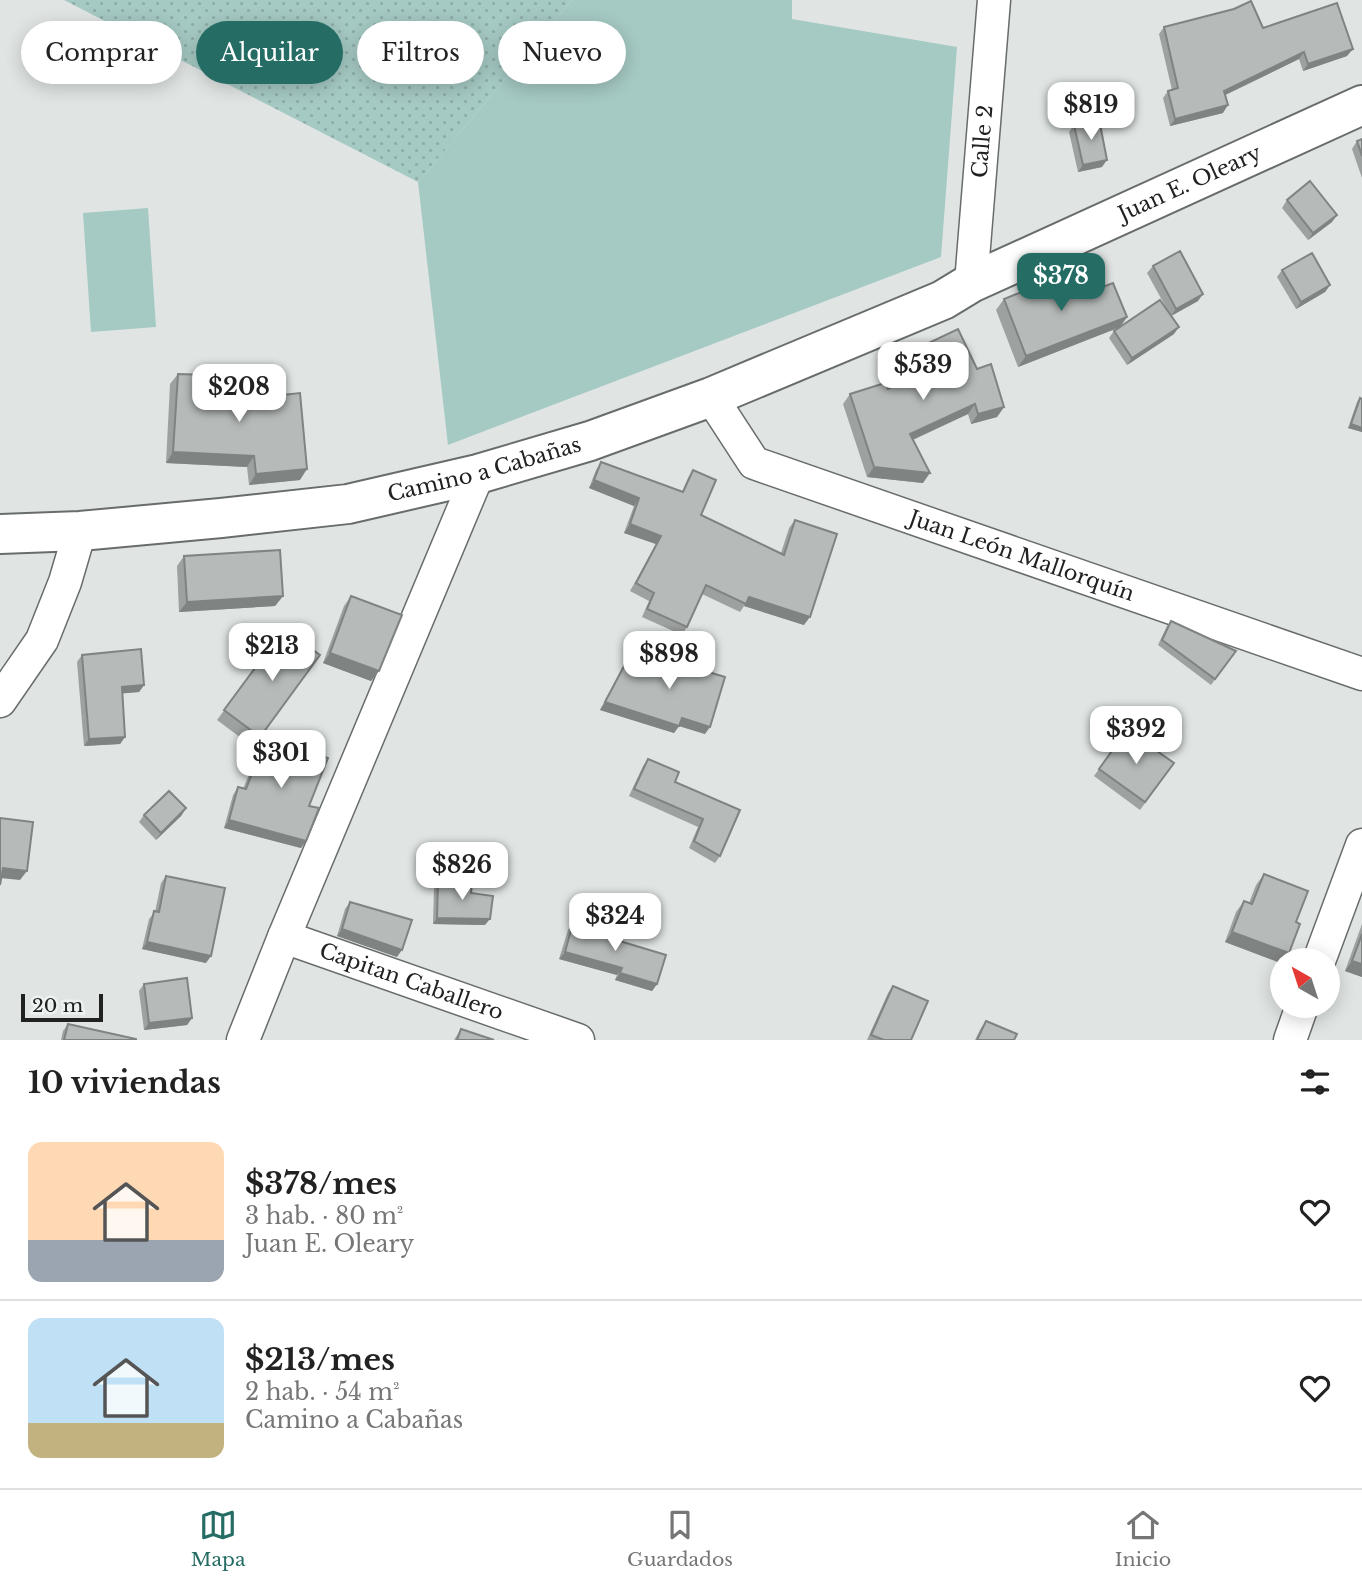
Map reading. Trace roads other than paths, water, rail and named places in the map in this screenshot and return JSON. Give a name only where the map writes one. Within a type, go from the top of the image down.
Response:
[{"type":"street","name":"Calle 2","points":[[957,291],[994,0]]},
{"type":"street","name":"Juan E. Oleary","points":[[957,291],[1362,105]]},
{"type":"street","name":"Camino a Cabañas","points":[[0,534],[80,531],[348,504],[478,474],[590,440],[712,397],[957,291]]},
{"type":"street","name":"Juan León Mallorquín","points":[[712,397],[754,463],[1362,674]]},
{"type":"street","points":[[243,1040],[478,474]]},
{"type":"street","points":[[0,701],[42,640],[65,582],[80,531]]},
{"type":"street","points":[[1324,948],[1362,845]]},
{"type":"street","name":"Capitan Caballero","points":[[284,937],[578,1040]]},
{"type":"street","points":[[1290,1040],[1298,1018]]}]
